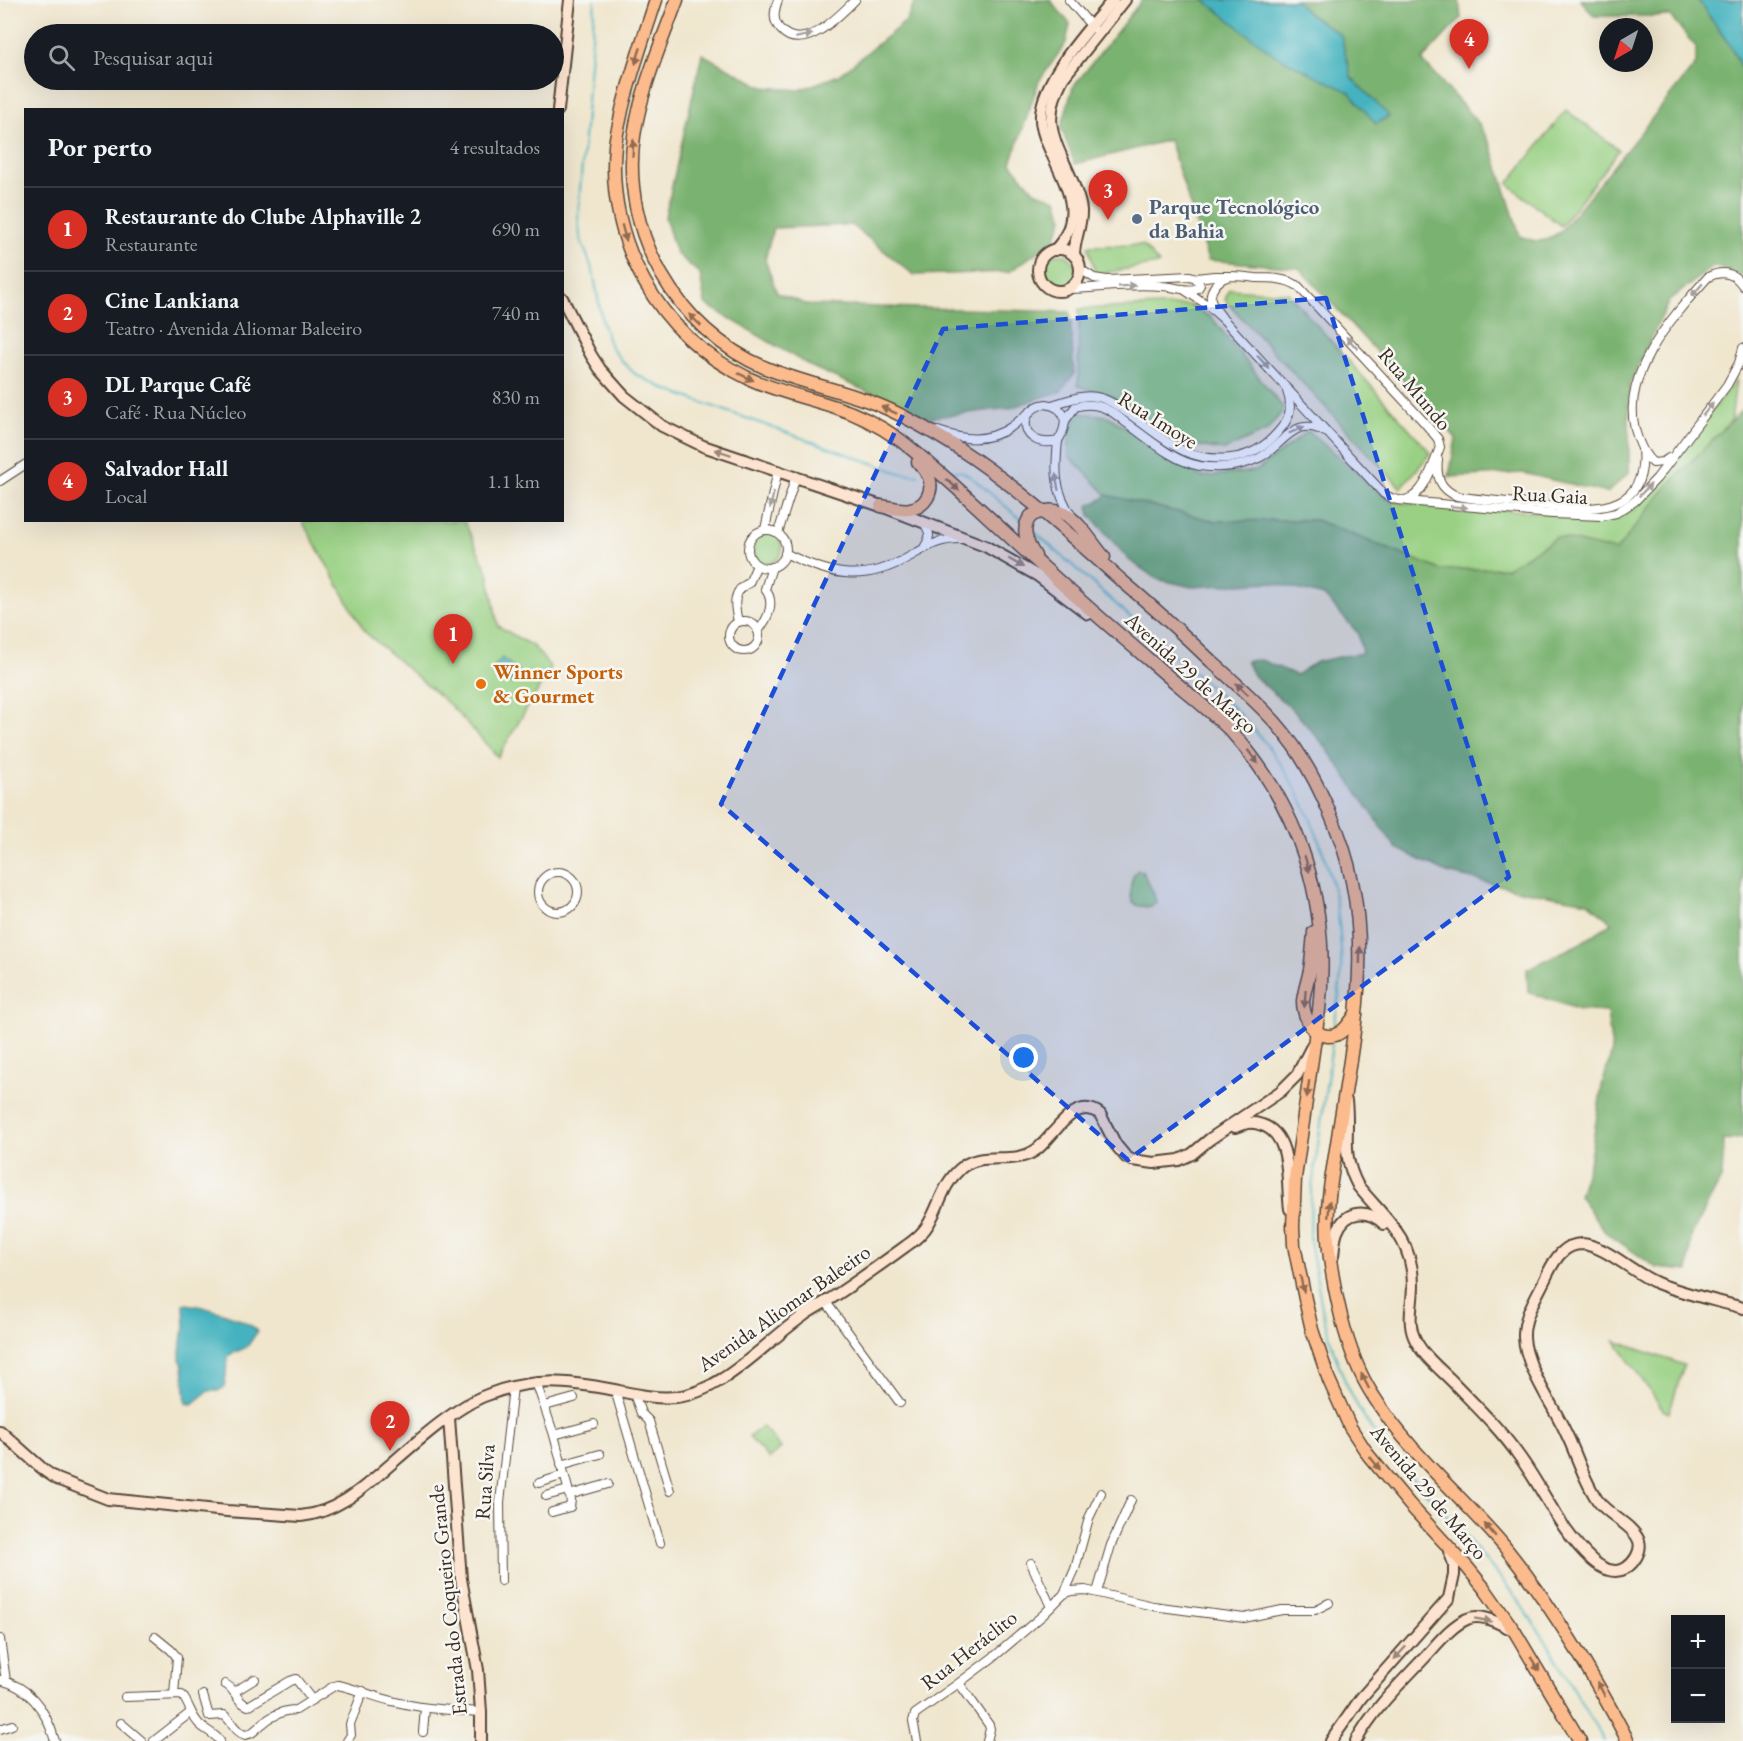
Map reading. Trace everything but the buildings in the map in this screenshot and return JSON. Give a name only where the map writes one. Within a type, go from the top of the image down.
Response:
[{"type":"main road","points":[[564,55],[570,0]]},
{"type":"main road","name":"Avenida 29 de Março","points":[[656,0],[624,102],[615,144],[614,175],[620,218],[630,255],[660,307],[686,335],[719,362],[747,378],[852,413],[899,440],[1230,730],[1250,752],[1285,810],[1306,858],[1316,899],[1312,959],[1303,1001],[1315,1037],[1295,1178],[1293,1227],[1298,1269],[1312,1330],[1329,1380],[1358,1440],[1381,1471],[1446,1542],[1484,1588],[1515,1632],[1580,1741]]},
{"type":"main road","name":"Avenida 29 de Março","points":[[678,0],[638,113],[633,142],[632,172],[635,204],[641,227],[651,254],[675,297],[688,313],[723,344],[742,357],[765,368],[872,402],[914,422],[960,450],[1040,512],[1144,599],[1254,700],[1295,746],[1323,797],[1338,831],[1355,896],[1360,942],[1356,1013],[1329,1200],[1328,1239],[1331,1267],[1347,1339],[1374,1399],[1413,1447],[1482,1520],[1547,1603],[1586,1663],[1628,1741]]},
{"type":"main road","points":[[1074,255],[1063,250],[1055,250],[1046,254],[1039,269],[1042,282],[1052,290],[1069,289],[1077,281],[1080,269],[1074,255],[1074,246],[1081,212],[1076,192],[1052,133],[1052,105],[1063,78],[1113,0]]},
{"type":"main road","points":[[1055,250],[1072,222],[1072,214],[1067,191],[1044,134],[1041,114],[1043,103],[1053,76],[1095,29],[1125,0]]},
{"type":"main road","points":[[558,108],[560,90]]},
{"type":"main road","points":[[564,302],[600,369],[624,396],[662,426],[703,446],[882,506],[962,539],[985,546],[1038,576],[1153,664]]},
{"type":"main road","points":[[882,506],[910,509],[922,505],[930,494],[929,477],[899,440]]},
{"type":"main road","points":[[1041,565],[1027,541],[1025,528],[1027,520],[1040,512],[1059,512],[1075,520],[1102,556],[1144,599]]},
{"type":"main road","points":[[1315,1037],[1339,1034],[1350,1024],[1356,1013]]},
{"type":"main road","name":"Avenida Aliomar Baleeiro","points":[[0,1431],[51,1475],[66,1484],[108,1499],[227,1511],[312,1515],[348,1498],[449,1418],[486,1395],[513,1386],[536,1382],[565,1382],[634,1394],[674,1397],[690,1395],[710,1386],[737,1368],[804,1315],[909,1244],[929,1223],[947,1183],[969,1162],[1015,1159],[1026,1156],[1043,1145],[1075,1112],[1082,1109],[1095,1110],[1100,1114],[1120,1151],[1132,1160],[1154,1163],[1187,1158],[1210,1139],[1281,1091],[1297,1075],[1315,1037]]},
{"type":"main road","points":[[1346,1090],[1348,1117],[1346,1152],[1350,1170],[1358,1186],[1402,1238],[1411,1264],[1413,1296],[1410,1322],[1414,1339],[1509,1443],[1529,1470],[1556,1515],[1584,1552],[1599,1566],[1614,1571],[1625,1568],[1639,1552],[1640,1544],[1636,1536],[1606,1510],[1593,1492],[1526,1350],[1525,1324],[1552,1265],[1565,1249],[1574,1245],[1586,1245],[1606,1253],[1658,1283],[1743,1308]]},
{"type":"main road","name":"Avenida Aliomar Baleeiro","points":[[1199,1149],[1246,1123],[1260,1124],[1274,1131],[1284,1148],[1293,1227]]},
{"type":"main road","points":[[1331,1267],[1335,1240],[1341,1224],[1357,1213],[1373,1216],[1388,1228],[1411,1264]]},
{"type":"main road","name":"Estrada do Coqueiro Grande","points":[[449,1418],[461,1579],[475,1649],[481,1712],[481,1741]]},
{"type":"main road","points":[[1331,1741],[1361,1698],[1449,1598],[1453,1587],[1454,1571],[1446,1542]]},
{"type":"main road","points":[[1356,1741],[1380,1705],[1452,1628],[1468,1618],[1480,1618],[1515,1632]]},
{"type":"street","points":[[778,0],[774,13],[776,25],[786,35],[797,39],[823,28],[855,0]]},
{"type":"street","points":[[1069,0],[1095,29]]},
{"type":"street","name":"Rua Mundo","points":[[1080,269],[1094,278],[1107,280],[1230,276],[1288,281],[1298,286],[1438,439],[1440,447],[1420,491],[1412,498],[1401,500]]},
{"type":"street","name":"Rua Gaia","points":[[1440,447],[1437,474],[1441,485],[1450,493],[1465,497],[1569,508],[1605,507],[1625,499],[1639,482],[1642,474],[1642,449],[1635,429],[1633,404],[1643,368],[1652,347],[1668,324],[1708,277],[1717,273],[1726,273],[1738,279],[1743,286]]},
{"type":"street","points":[[1230,276],[1219,281],[1212,291],[1211,298],[1215,308],[1384,494],[1401,500]]},
{"type":"street","points":[[1069,289],[1150,285],[1194,290],[1198,288],[1199,282],[1196,278]]},
{"type":"street","points":[[1183,289],[1224,319]]},
{"type":"street","name":"Rua Gaia","points":[[1401,500],[1552,514],[1602,516],[1616,513],[1635,501],[1658,478],[1727,385],[1739,363],[1743,348]]},
{"type":"street","name":"Rua Imoye","points":[[1052,405],[1079,397],[1098,397],[1113,403],[1178,449],[1205,458],[1225,459],[1236,458],[1254,451],[1273,438],[1287,422],[1290,401],[1285,387]]},
{"type":"street","name":"Rua Imoye","points":[[1065,421],[1075,407],[1089,404],[1100,406],[1112,412],[1167,452],[1183,460],[1212,467],[1236,466],[1258,459],[1290,432],[1305,426],[1317,428],[1333,438]]},
{"type":"street","points":[[914,422],[965,439],[982,438],[998,434],[1040,405],[1052,405],[1061,411],[1065,421],[1063,433],[1058,441],[1056,480],[1059,494],[1075,520]]},
{"type":"street","points":[[1030,412],[1026,424],[1031,436],[1042,443],[1058,441]]},
{"type":"street","points":[[1642,449],[1648,458],[1656,463],[1663,462],[1673,455]]},
{"type":"street","points":[[0,481],[24,465]]},
{"type":"street","points":[[765,529],[778,470]]},
{"type":"street","points":[[778,533],[796,476]]},
{"type":"street","points":[[924,523],[930,536],[924,548]]},
{"type":"street","points":[[765,529],[778,533],[785,542],[783,559],[772,567],[757,565],[749,556],[748,544],[754,534],[765,529]]},
{"type":"street","points":[[785,553],[815,566],[858,575],[873,573],[891,566],[940,540],[962,539]]},
{"type":"street","points":[[738,621],[734,602],[739,590],[749,583],[757,565]]},
{"type":"street","points":[[765,589],[772,567]]},
{"type":"street","points":[[749,583],[765,589],[770,597],[770,606],[758,631]]},
{"type":"street","points":[[738,621],[752,623],[758,631],[759,639],[754,647],[746,651],[736,649],[730,642],[730,628],[738,621]]},
{"type":"street","points":[[563,872],[574,879],[578,898],[574,904],[563,911],[551,910],[542,903],[538,891],[540,885],[542,880],[551,873],[563,872]]},
{"type":"street","points":[[826,1302],[900,1403]]},
{"type":"street","points":[[536,1382],[554,1435],[571,1505],[552,1512]]},
{"type":"street","name":"Rua Silva","points":[[501,1581],[500,1502],[513,1386]]},
{"type":"street","points":[[615,1390],[660,1543]]},
{"type":"street","points":[[634,1394],[641,1413],[649,1421],[670,1491]]},
{"type":"street","points":[[545,1406],[574,1398]]},
{"type":"street","points":[[554,1435],[594,1424]]},
{"type":"street","points":[[561,1465],[600,1454]]},
{"type":"street","points":[[539,1483],[564,1476]]},
{"type":"street","points":[[546,1496],[608,1484]]},
{"type":"street","points":[[1064,1594],[1072,1579],[1089,1518],[1101,1493]]},
{"type":"street","points":[[1097,1592],[1111,1545],[1131,1500]]},
{"type":"street","points":[[1031,1563],[1050,1607]]},
{"type":"street","points":[[1064,1594],[1078,1590],[1097,1592],[1154,1606],[1244,1618],[1282,1610],[1315,1610],[1329,1603]]},
{"type":"street","name":"Rua Heráclito","points":[[918,1741],[913,1721],[915,1714],[1018,1637],[1064,1594]]},
{"type":"street","points":[[156,1637],[177,1657],[174,1695]]},
{"type":"street","points":[[0,1639],[3,1680],[24,1691],[41,1707],[50,1724],[55,1741]]},
{"type":"street","points":[[234,1692],[255,1679]]},
{"type":"street","points":[[225,1684],[231,1687],[240,1702],[246,1706],[251,1706],[296,1679],[312,1700]]},
{"type":"street","points":[[959,1683],[989,1725],[987,1741]]},
{"type":"street","points":[[203,1695],[209,1716],[224,1715],[241,1734],[249,1735],[275,1715],[289,1709],[296,1710],[334,1686],[363,1691],[391,1701],[425,1708],[481,1712]]},
{"type":"street","points":[[346,1741],[351,1735],[350,1724],[363,1691]]},
{"type":"street","points":[[125,1697],[182,1695],[190,1713],[202,1727],[220,1741]]},
{"type":"street","points":[[423,1732],[425,1708]]},
{"type":"street","points":[[154,1741],[190,1713]]},
{"type":"street","points":[[121,1722],[142,1741]]},
{"type":"street","points":[[0,1729],[12,1725]]},
{"type":"highlighted area","points":[[1326,298],[1509,877],[1128,1160],[721,804],[943,329]]},
{"type":"green space","points":[[916,0],[1050,0],[1070,24],[1066,43],[1039,81],[1011,163],[1034,191],[1057,199],[1063,219],[1054,240],[1009,272],[914,275],[852,225],[773,228],[765,260],[777,293],[808,305],[1070,312],[1074,374],[1061,391],[1010,408],[926,418],[812,367],[705,304],[700,274],[676,253],[665,217],[702,54],[763,87],[800,90],[839,75],[906,21]]},
{"type":"green space","points":[[1142,0],[1459,0],[1461,18],[1422,60],[1478,123],[1491,145],[1520,236],[1536,241],[1545,240],[1560,232],[1696,64],[1696,47],[1670,16],[1594,16],[1581,0],[1698,0],[1731,47],[1743,72],[1743,276],[1713,266],[1669,301],[1629,385],[1629,473],[1607,493],[1523,473],[1449,477],[1456,438],[1299,268],[1208,260],[1169,140],[1075,164],[1061,128],[1073,87]]},
{"type":"green space","points":[[1566,110],[1619,150],[1561,226],[1508,184]]},
{"type":"green space","points":[[1143,245],[1159,264],[1096,274],[1088,246]]},
{"type":"green space","points":[[1059,254],[1071,259],[1076,271],[1071,283],[1059,288],[1047,283],[1042,271],[1047,259]]},
{"type":"green space","points":[[1229,289],[1288,293],[1431,453],[1401,488],[1225,300]]},
{"type":"green space","points":[[1190,305],[1212,318],[1284,409],[1267,431],[1224,450],[1197,446],[1170,435],[1109,395],[1078,386],[1079,309]]},
{"type":"green space","points":[[1736,380],[1731,421],[1667,486],[1616,551],[1557,537],[1507,568],[1441,570],[1316,520],[1215,521],[1107,495],[1069,456],[1069,436],[1077,413],[1108,416],[1201,477],[1256,471],[1308,431],[1391,502],[1610,517],[1635,508]]},
{"type":"green space","points":[[1743,409],[1743,1138],[1724,1140],[1722,1177],[1691,1236],[1688,1271],[1657,1268],[1605,1232],[1579,1195],[1589,1164],[1602,1086],[1612,1051],[1607,1012],[1579,1010],[1528,992],[1527,969],[1579,944],[1612,923],[1588,902],[1519,890],[1447,873],[1396,848],[1325,746],[1294,711],[1253,675],[1246,661],[1261,660],[1296,675],[1316,662],[1362,653],[1358,633],[1324,596],[1270,582],[1192,587],[1157,579],[1129,560],[1090,515],[1088,506],[1107,495],[1215,521],[1316,520],[1441,570],[1507,568],[1557,537],[1616,551],[1667,486]]},
{"type":"green space","points":[[303,522],[464,522],[488,572],[498,626],[534,647],[551,668],[498,757],[450,705],[365,632]]},
{"type":"green space","points":[[767,533],[778,537],[782,548],[778,559],[767,563],[756,559],[752,548],[756,537]]},
{"type":"green space","points":[[1138,870],[1142,871],[1153,892],[1156,902],[1151,907],[1133,903],[1131,885],[1133,876]]},
{"type":"green space","points":[[1615,1341],[1684,1365],[1669,1413],[1664,1411]]},
{"type":"green space","points":[[762,1426],[781,1448],[769,1459],[749,1437]]},
{"type":"water","points":[[1204,0],[1296,0],[1307,13],[1341,35],[1351,77],[1389,116],[1376,124],[1349,92],[1276,56]]},
{"type":"water","points":[[1698,0],[1743,0],[1743,72],[1731,47]]},
{"type":"water","points":[[502,658],[522,674],[514,683],[511,681],[509,683],[493,669]]},
{"type":"water","points":[[184,1304],[235,1318],[253,1327],[257,1332],[247,1347],[229,1355],[224,1387],[218,1391],[208,1391],[192,1404],[186,1403],[183,1365],[180,1359],[181,1341],[185,1328]]},
{"type":"waterway","points":[[595,0],[578,215],[580,237],[593,271],[603,325],[611,347],[635,374],[667,390],[900,473],[918,475]]},
{"type":"waterway","points":[[947,471],[961,471],[971,477],[1023,521]]},
{"type":"waterway","points":[[1031,529],[1230,705],[1255,730],[1283,768],[1312,823],[1332,882],[1341,943],[1341,980],[1334,1027]]},
{"type":"waterway","points":[[1332,1044],[1311,1195],[1310,1240],[1323,1314],[1345,1381],[1359,1409],[1393,1457],[1456,1525],[1512,1592],[1548,1644],[1604,1741]]},
{"type":"place","name":"Salvador Hall","points":[[1469,69]]},
{"type":"place","name":"Parque Tecnológico da Bahia","points":[[1137,219]]},
{"type":"place","name":"DL Parque Café","points":[[1108,220]]},
{"type":"place","name":"Restaurante do Clube Alphaville 2","points":[[453,664]]},
{"type":"place","name":"Winner Sports & Gourmet","points":[[481,684]]},
{"type":"place","name":"Cine Lankiana","points":[[390,1451]]}]
